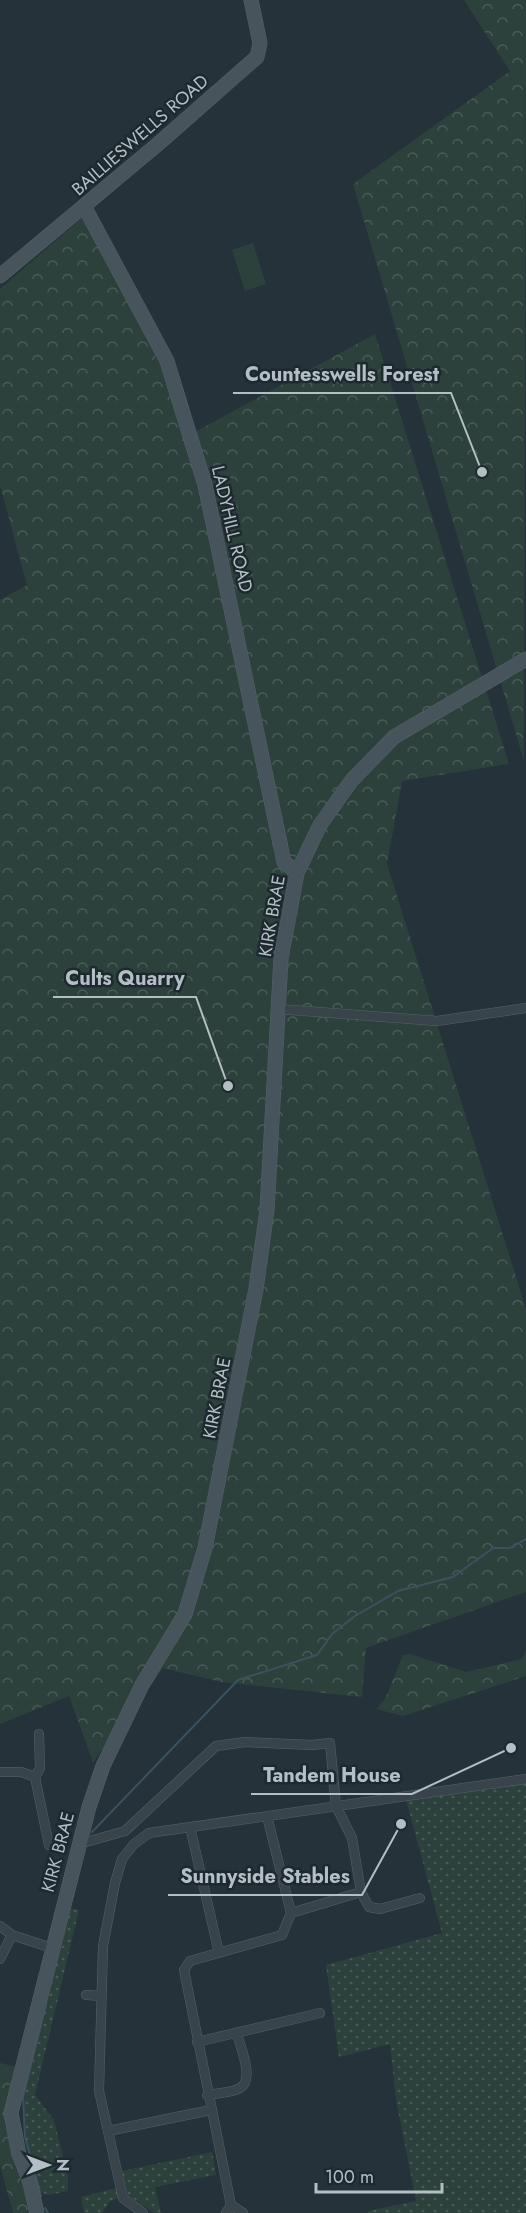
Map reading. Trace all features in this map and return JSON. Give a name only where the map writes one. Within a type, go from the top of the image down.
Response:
[{"type":"street","name":"BAILLIESWELLS ROAD","points":[[0,276],[257,57],[260,43],[251,0]]},
{"type":"street","name":"LADYHILL ROAD","points":[[84,206],[167,361],[205,484],[284,862],[297,873]]},
{"type":"street","name":"KIRK BRAE","points":[[38,2213],[29,2179],[19,2154],[10,2113],[79,1844],[103,1766],[142,1685],[185,1614],[205,1548],[256,1289],[267,1210],[281,958],[297,873],[320,825],[352,780],[394,737],[526,659]]},
{"type":"street","points":[[278,1009],[437,1021],[526,1008]]},
{"type":"street","points":[[39,1734],[40,1768],[35,1777],[48,1840],[58,1834]]},
{"type":"street","points":[[79,1844],[125,1831],[216,1746],[245,1742],[312,1745],[330,1743],[336,1806],[352,1838],[362,1892],[369,1906],[380,1909],[420,1898]]},
{"type":"street","points":[[0,1772],[21,1772],[35,1777]]},
{"type":"street","points":[[143,2213],[123,2198],[99,2091],[104,1935],[119,1868],[129,1849],[149,1833],[526,1779]]},
{"type":"street","points":[[243,2213],[229,2209],[221,2156],[207,2095],[184,1970],[190,1961],[282,1935],[291,1912],[267,1816]]},
{"type":"street","points":[[190,1827],[219,1953]]},
{"type":"street","points":[[291,1912],[362,1892]]},
{"type":"street","points":[[0,1926],[12,1935],[52,1948]]},
{"type":"street","points":[[0,1959],[12,1935]]},
{"type":"street","points":[[86,1995],[102,1996]]},
{"type":"street","points":[[197,2043],[320,2013]]},
{"type":"street","points":[[207,2095],[240,2088],[244,2084],[246,2071],[237,2034]]},
{"type":"street","points":[[108,2131],[211,2110]]},
{"type":"green space","points":[[464,0],[526,0],[524,761],[353,184],[510,71]]},
{"type":"green space","points":[[83,217],[195,432],[375,334],[509,764],[402,781],[387,864],[526,1309],[526,1592],[366,1648],[362,1697],[221,1682],[163,1668],[93,1762],[69,1696],[0,1724],[0,600],[27,585],[0,485],[0,289]]},
{"type":"green space","points":[[253,243],[266,284],[245,291],[232,250]]},
{"type":"green space","points":[[526,1651],[526,1676],[403,1716],[376,1709],[385,1699],[403,1655],[410,1654],[466,1672],[522,1659]]},
{"type":"green space","points":[[526,1779],[526,2213],[368,2213],[368,2211],[416,2201],[396,2100],[390,2044],[339,2057],[326,1965],[442,1933],[405,1796]]},
{"type":"green space","points":[[69,1908],[79,1910],[35,2095],[54,2120],[68,2177],[68,2191],[48,2195],[39,2191],[25,2137],[23,2097]]},
{"type":"green space","points":[[0,2063],[21,2068],[11,2113],[37,2213],[13,2213],[0,2165]]},
{"type":"green space","points":[[212,2152],[216,2175],[155,2187],[161,2213],[154,2213],[128,2195],[122,2171]]},
{"type":"green space","points":[[116,2188],[119,2198],[110,2201],[102,2213],[84,2213],[81,2197]]},
{"type":"waterway","points":[[92,1832],[238,1680],[317,1655],[332,1634],[355,1616],[398,1591],[453,1577],[493,1548],[510,1548],[526,1539]]},
{"type":"waterway","points":[[41,2196],[25,2137],[23,2097],[46,2004]]},
{"type":"waterway","points":[[45,2208],[48,2213]]},
{"type":"place","name":"Countesswells Forest","points":[[482,472]]},
{"type":"place","name":"Cults Quarry","points":[[228,1086]]},
{"type":"place","name":"Tandem House","points":[[511,1748]]},
{"type":"place","name":"Sunnyside Stables","points":[[401,1824]]}]
